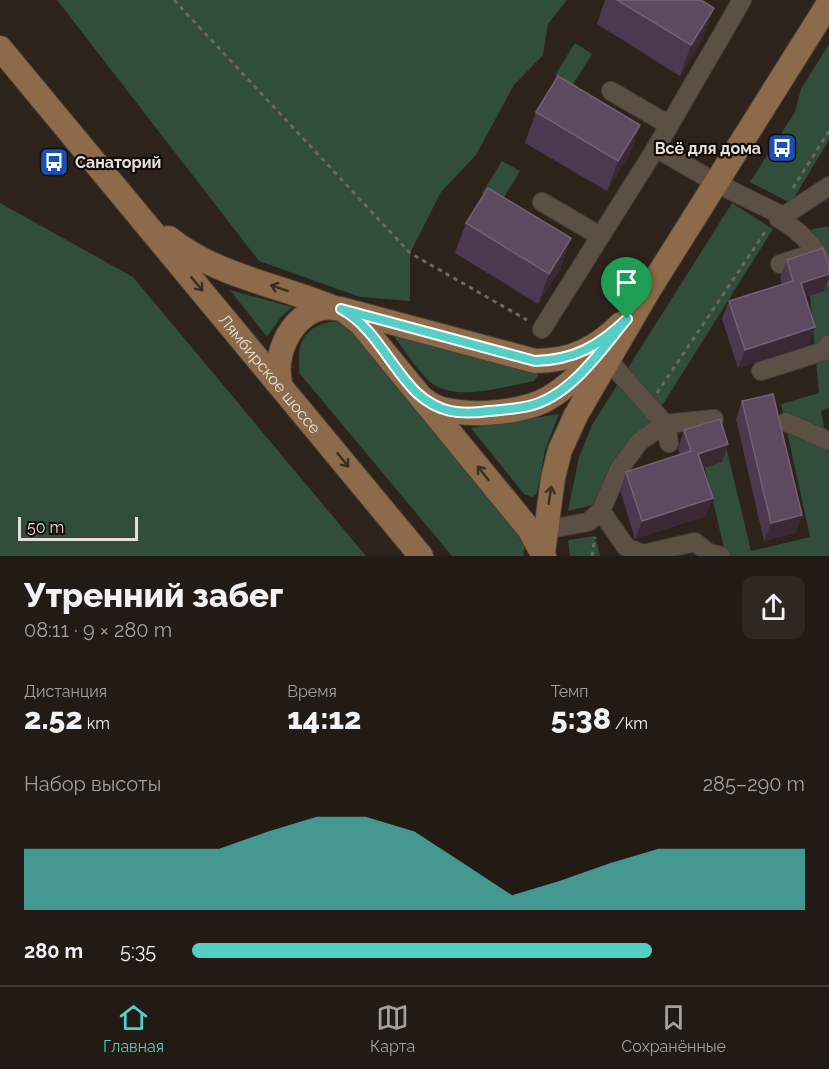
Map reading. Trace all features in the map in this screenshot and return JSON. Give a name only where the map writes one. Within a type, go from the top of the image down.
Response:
[{"type":"main road","points":[[544,546],[560,450],[576,415],[650,288],[718,184],[829,3]]},
{"type":"main road","name":"Лямбирское шоссе","points":[[4,61],[280,382],[422,556]]},
{"type":"main road","name":"Лямбирское шоссе","points":[[118,191],[153,226],[198,258],[222,269],[338,308],[535,361],[555,361],[591,349],[627,319]]},
{"type":"main road","points":[[415,390],[440,410],[454,413],[530,406],[546,399],[567,385],[595,358],[650,288]]},
{"type":"main road","points":[[280,382],[277,369],[279,351],[294,326],[318,310],[338,308],[361,324],[544,546]]},
{"type":"lane","points":[[542,329],[656,148],[741,0]]},
{"type":"lane","points":[[611,91],[669,125]]},
{"type":"lane","points":[[656,148],[778,216],[797,229],[826,266],[829,276]]},
{"type":"lane","points":[[778,216],[829,186]]},
{"type":"lane","points":[[542,202],[600,236]]},
{"type":"lane","points":[[780,264],[816,253]]},
{"type":"lane","points":[[761,371],[824,351],[829,344]]},
{"type":"lane","points":[[608,360],[665,424],[669,443]]},
{"type":"lane","points":[[544,546],[588,522],[601,511],[620,469],[640,441],[665,424],[714,419]]},
{"type":"lane","points":[[786,422],[829,441]]},
{"type":"lane","points":[[601,511],[626,547],[643,554],[695,542],[709,553],[721,556]]},
{"type":"path","points":[[174,0],[410,253],[542,329]]},
{"type":"path","points":[[649,405],[778,216],[829,131]]},
{"type":"path","points":[[592,556],[601,511]]},
{"type":"green space","points":[[57,0],[567,0],[548,24],[543,55],[514,85],[476,155],[441,192],[410,253],[410,301],[360,297],[259,261]]},
{"type":"green space","points":[[575,43],[592,54],[572,86],[555,75]]},
{"type":"green space","points":[[829,44],[829,140],[791,203],[750,182],[795,112],[801,89]]},
{"type":"green space","points":[[502,161],[520,171],[500,204],[482,193]]},
{"type":"green space","points":[[0,203],[133,277],[366,556],[0,556]]},
{"type":"green space","points":[[732,203],[773,229],[601,503],[568,511],[579,457],[592,425]]},
{"type":"green space","points":[[829,226],[829,408],[821,411],[829,454],[829,556],[726,556],[695,426],[720,421],[751,551],[810,537],[781,404],[819,393],[804,231]]},
{"type":"green space","points":[[230,290],[292,307],[281,317],[267,337]]},
{"type":"green space","points":[[338,321],[347,324],[524,538],[524,556],[452,556],[300,374],[299,353],[304,337],[317,326]]},
{"type":"green space","points":[[391,333],[535,369],[538,375],[534,381],[483,391],[456,392],[444,389],[433,384],[422,374]]},
{"type":"green space","points":[[559,414],[545,450],[537,493],[533,497],[524,494],[471,428]]},
{"type":"green space","points":[[595,536],[600,556],[570,556],[568,540]]},
{"type":"building","points":[[617,0],[701,0],[714,8],[691,45]]},
{"type":"building","points":[[558,76],[640,125],[618,161],[536,112]]},
{"type":"building","points":[[488,188],[571,238],[549,274],[466,223]]},
{"type":"building","points":[[823,248],[829,274],[801,283],[815,327],[745,350],[729,301],[793,281],[787,260]]},
{"type":"building","points":[[773,394],[802,515],[771,523],[742,401]]},
{"type":"building","points":[[720,419],[728,444],[698,454],[713,498],[642,521],[626,472],[691,451],[684,430]]},
{"type":"place","name":"Всё для дома","points":[[782,148]]},
{"type":"place","name":"Санаторий","points":[[54,162]]},
{"type":"route","points":[[341,309],[535,361],[555,361],[573,357],[591,349],[627,319],[595,358],[567,385],[546,399],[530,406],[476,413],[454,413],[440,410],[429,404],[361,324],[341,309]]}]
